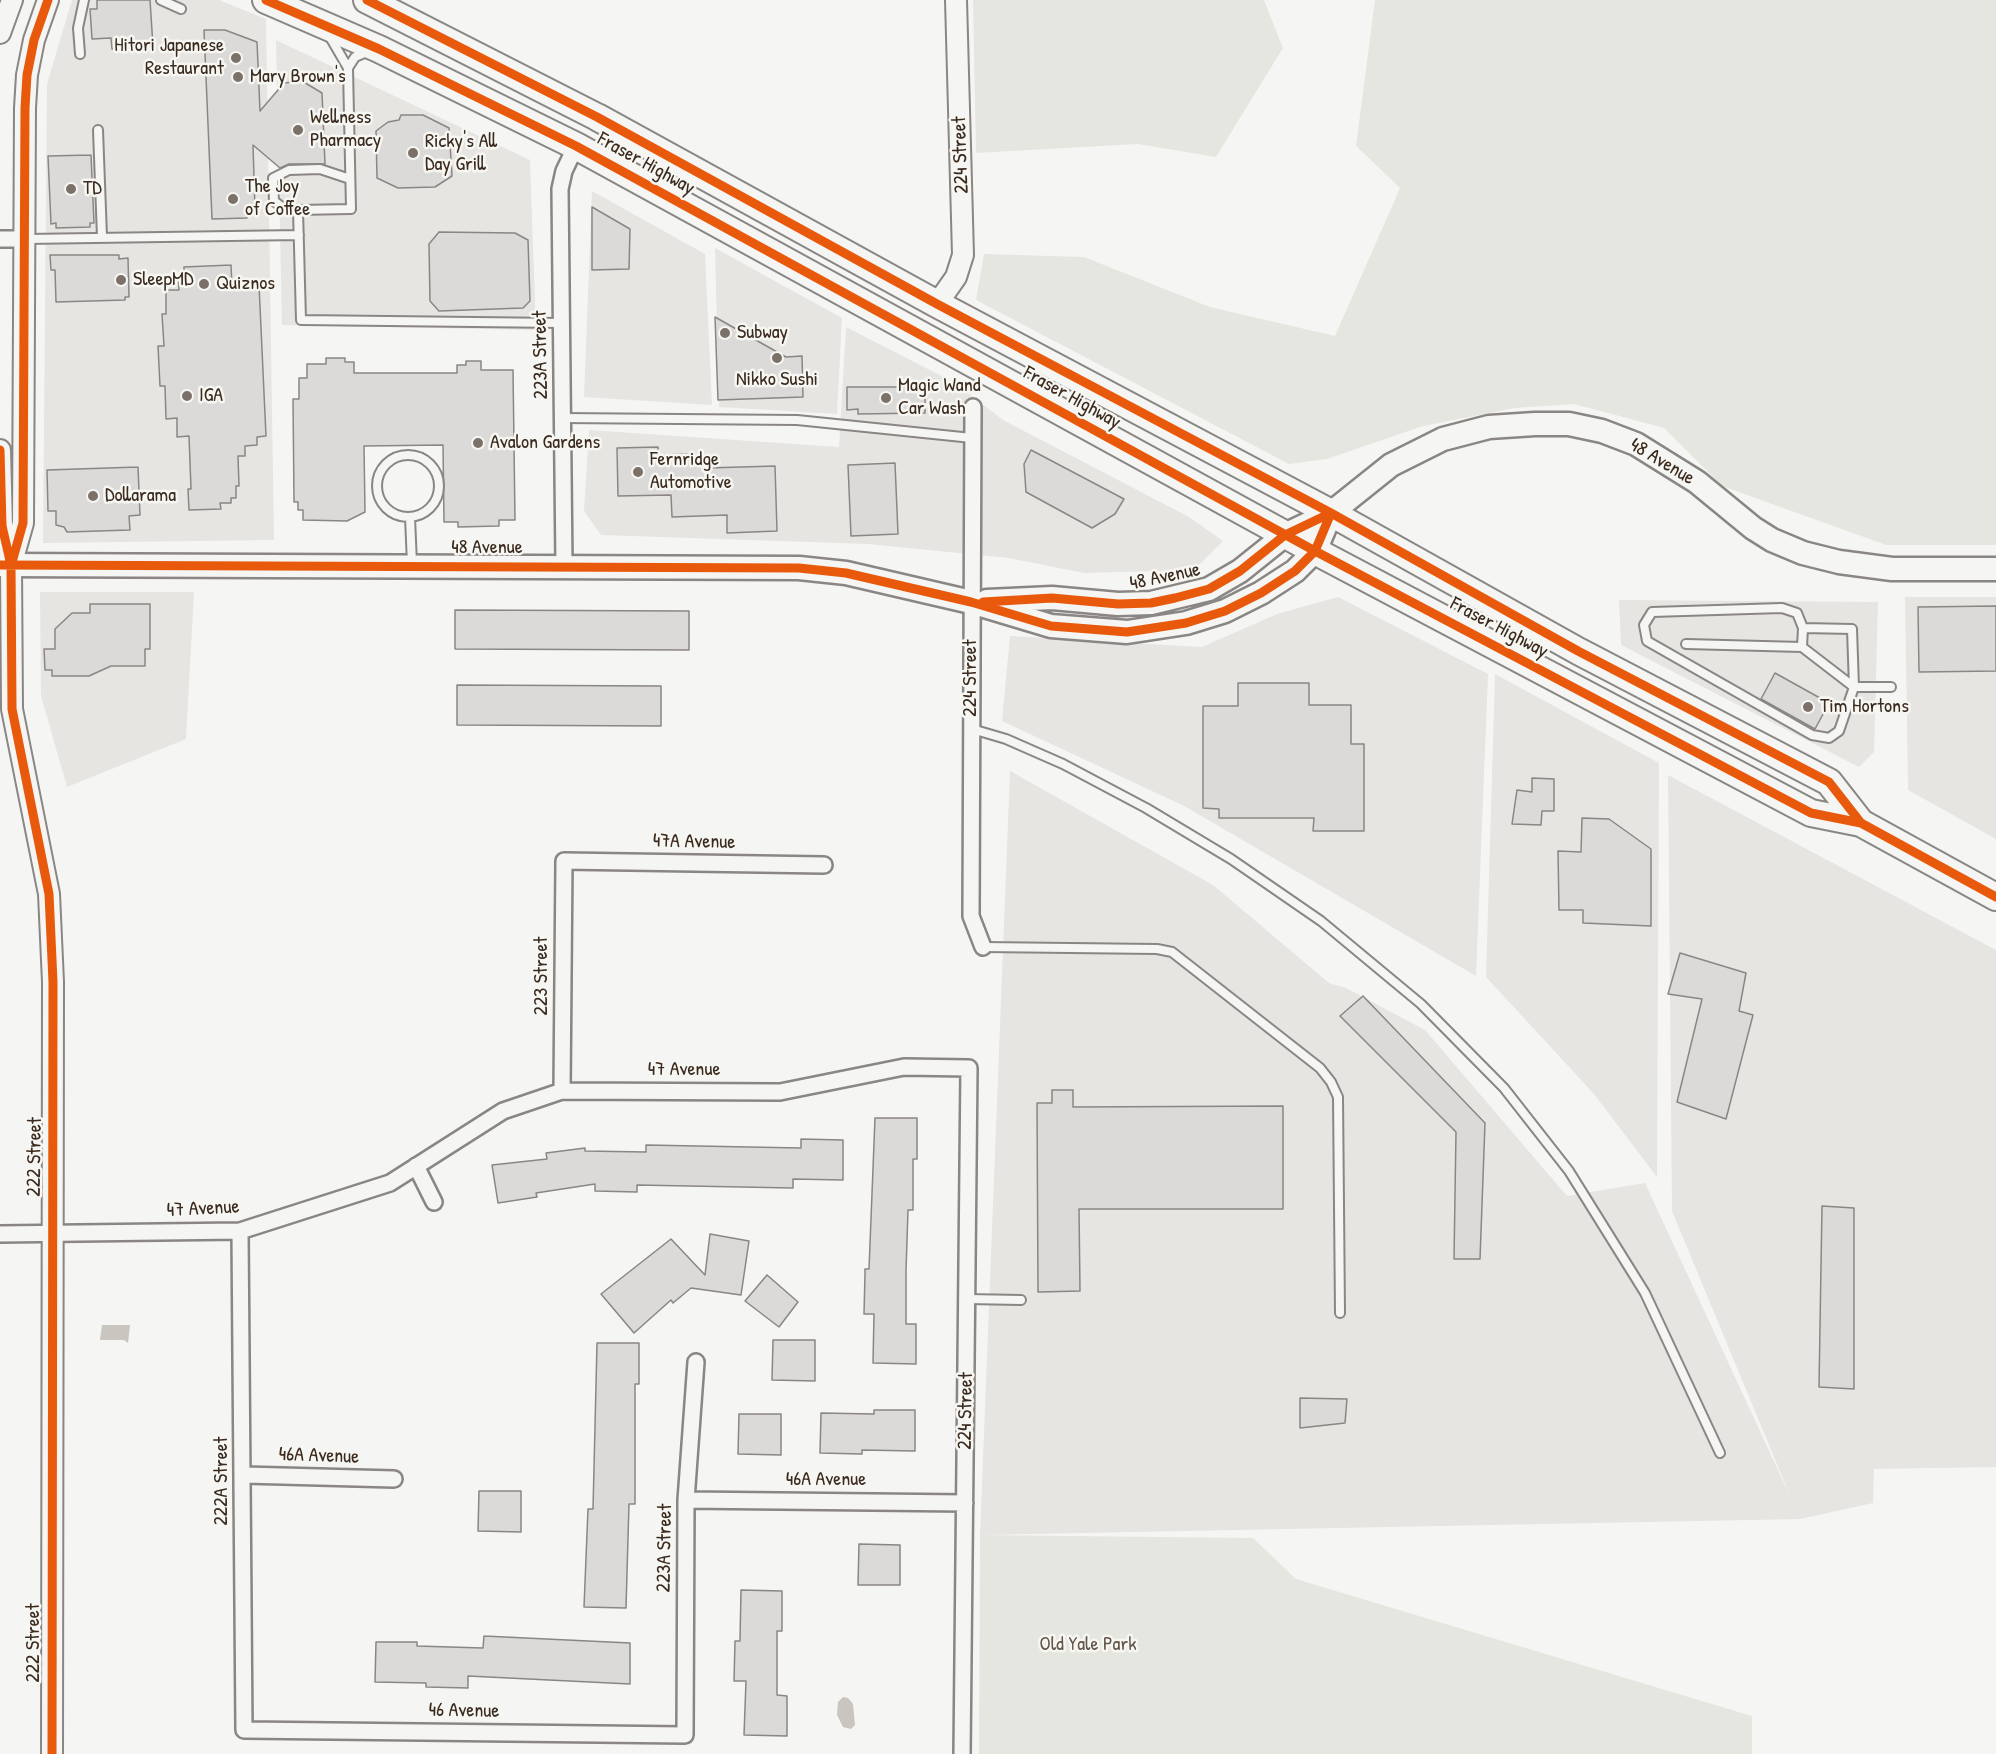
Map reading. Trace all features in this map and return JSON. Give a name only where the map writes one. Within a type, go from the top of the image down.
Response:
[{"type":"main road","name":"Fraser Highway","points":[[266,0],[380,49],[576,146],[1314,551],[1811,813],[1861,823],[1996,897]]},
{"type":"main road","name":"Fraser Highway","points":[[367,0],[597,117],[938,304],[1332,513],[1578,651],[1829,782],[1861,823]]},
{"type":"main road","name":"48 Avenue","points":[[971,602],[1052,598],[1118,604],[1150,603],[1209,589],[1240,571],[1285,535],[1332,513],[1391,465],[1443,439],[1489,427],[1569,424],[1602,431],[1636,444],[1687,475],[1753,528],[1772,540],[1803,553],[1839,562],[1892,569],[1996,569]]},
{"type":"main road","name":"48 Avenue","points":[[6,565],[807,568],[846,573],[971,602],[1050,626],[1127,632],[1158,630],[1225,611],[1261,593],[1295,571],[1314,551],[1332,513]]},
{"type":"street","points":[[0,33],[12,0]]},
{"type":"street","name":"222 Street","points":[[6,565],[23,523],[27,75],[34,40],[48,0]]},
{"type":"street","name":"224 Street","points":[[938,304],[956,278],[963,255],[956,0]]},
{"type":"street","name":"223A Street","points":[[564,566],[560,189],[564,171],[576,146]]},
{"type":"street","points":[[0,239],[25,239]]},
{"type":"street","name":"224 Street","points":[[973,407],[971,916],[983,947]]},
{"type":"street","name":"222 Street","points":[[0,450],[2,526],[14,727],[49,894],[53,1041],[52,1754]]},
{"type":"street","name":"47A Avenue","points":[[564,861],[824,865]]},
{"type":"street","name":"223 Street","points":[[562,1091],[564,861]]},
{"type":"street","name":"47 Avenue","points":[[0,1234],[240,1231],[390,1183],[503,1111],[562,1091],[780,1092],[904,1068],[969,1068]]},
{"type":"street","name":"224 Street","points":[[962,1754],[969,1068]]},
{"type":"street","points":[[416,1166],[434,1202]]},
{"type":"street","name":"222A Street","points":[[240,1231],[244,1475],[244,1731]]},
{"type":"street","name":"223A Street","points":[[685,1735],[686,1500],[696,1362]]},
{"type":"street","name":"46A Avenue","points":[[244,1475],[394,1479]]},
{"type":"street","name":"46A Avenue","points":[[686,1500],[965,1503]]},
{"type":"street","name":"46 Avenue","points":[[244,1731],[685,1735]]},
{"type":"lane","points":[[80,54],[78,28],[84,0]]},
{"type":"lane","points":[[161,0],[181,9]]},
{"type":"lane","points":[[317,22],[337,45],[348,68],[351,209],[298,210],[283,208],[274,201],[273,178],[289,170],[320,169],[350,179]]},
{"type":"lane","points":[[348,68],[355,57],[380,49]]},
{"type":"lane","points":[[98,130],[102,237]]},
{"type":"lane","points":[[298,210],[301,320],[561,323]]},
{"type":"lane","points":[[25,239],[299,235]]},
{"type":"lane","points":[[562,418],[797,420],[972,438]]},
{"type":"lane","points":[[409,454],[429,462],[440,480],[436,502],[429,510],[411,517],[392,513],[384,506],[376,488],[381,469],[388,461],[409,454]]},
{"type":"lane","points":[[411,517],[412,566]]},
{"type":"lane","points":[[1802,647],[1803,628],[1797,613],[1782,608],[1652,612],[1644,625],[1647,641],[1812,735],[1829,738],[1839,731],[1854,687],[1852,629],[1803,628]]},
{"type":"lane","points":[[1686,644],[1802,647],[1854,687],[1891,687]]},
{"type":"lane","points":[[971,728],[1006,739],[1063,764],[1146,808],[1231,859],[1320,921],[1421,1004],[1504,1088],[1569,1171],[1645,1293],[1720,1453]]},
{"type":"lane","points":[[983,947],[1157,949],[1172,952],[1320,1068],[1331,1082],[1338,1097],[1340,1313]]},
{"type":"lane","points":[[967,1299],[1021,1300]]},
{"type":"shaded area","points":[[72,0],[219,0],[266,19],[274,540],[43,543],[47,84]]},
{"type":"shaded area","points":[[276,40],[530,160],[536,330],[282,325]]},
{"type":"shaded area","points":[[592,191],[705,254],[712,405],[584,397]]},
{"type":"shaded area","points":[[715,248],[842,318],[837,414],[719,407]]},
{"type":"shaded area","points":[[846,327],[955,383],[1003,420],[1189,517],[1223,541],[1194,570],[1084,573],[1009,558],[868,544],[601,535],[584,511],[589,430],[839,447]]},
{"type":"shaded area","points":[[40,592],[194,592],[186,739],[67,787],[41,696]]},
{"type":"shaded area","points":[[1338,597],[1488,674],[1476,976],[1184,806],[1002,721],[1010,636],[1202,647],[1277,614]]},
{"type":"shaded area","points":[[1905,597],[1996,597],[1996,839],[1908,790]]},
{"type":"shaded area","points":[[1619,600],[1878,602],[1874,752],[1859,767],[1621,645]]},
{"type":"shaded area","points":[[1495,674],[1659,763],[1657,1177],[1594,1094],[1486,977]]},
{"type":"shaded area","points":[[1010,771],[1213,885],[1329,983],[1346,988],[1425,1030],[1567,1196],[1645,1183],[1791,1498],[1672,1211],[1668,775],[1996,950],[1996,1467],[1874,1469],[1873,1503],[1800,1519],[980,1535]]},
{"type":"shaded area","points":[[102,1325],[130,1325],[128,1343],[124,1340],[100,1340]]},
{"type":"shaded area","points":[[843,1697],[848,1698],[853,1704],[855,1725],[851,1729],[843,1727],[837,1715],[838,1702]]},
{"type":"green space","points":[[973,0],[1264,0],[1283,48],[1216,157],[1138,144],[976,153]]},
{"type":"green space","points":[[1375,0],[1996,0],[1996,545],[1886,545],[1722,486],[1664,428],[1574,404],[1515,408],[1423,426],[1327,459],[1289,464],[976,300],[984,254],[1084,257],[1210,307],[1335,336],[1400,188],[1356,146]]},
{"type":"green space","name":"Old Yale Park","points":[[980,1535],[1253,1538],[1296,1579],[1752,1716],[1752,1754],[979,1754]]},
{"type":"building","points":[[97,0],[150,0],[153,46],[112,49],[111,38],[92,39],[90,9],[97,9]]},
{"type":"building","points":[[204,30],[225,30],[257,42],[260,111],[284,83],[302,81],[322,93],[325,164],[289,164],[280,168],[253,145],[255,209],[246,209],[247,218],[212,219]]},
{"type":"building","name":"Ricky's All Day Grill","points":[[401,115],[423,115],[449,128],[452,176],[435,187],[398,188],[377,178],[376,131],[388,122],[399,120]]},
{"type":"building","name":"TD","points":[[91,155],[94,223],[90,223],[90,227],[56,228],[56,223],[51,224],[48,156]]},
{"type":"building","points":[[592,207],[630,229],[629,269],[592,270]]},
{"type":"building","points":[[439,232],[515,233],[528,240],[530,301],[523,308],[439,311],[430,301],[429,244]]},
{"type":"building","points":[[50,255],[119,255],[119,259],[128,258],[129,297],[125,297],[125,300],[56,302],[55,270],[51,270]]},
{"type":"building","points":[[231,265],[232,286],[259,285],[266,436],[257,437],[257,445],[245,446],[245,456],[238,456],[239,486],[236,486],[236,498],[231,498],[231,503],[220,503],[221,509],[189,510],[188,489],[191,489],[189,436],[177,437],[177,418],[166,419],[165,386],[160,386],[158,346],[164,346],[162,314],[166,314],[166,290],[179,290],[178,276],[184,276],[184,267]]},
{"type":"building","points":[[715,317],[786,357],[802,356],[803,397],[718,400]]},
{"type":"building","name":"Avalon Gardens","points":[[326,358],[345,358],[345,362],[354,362],[354,373],[457,373],[457,365],[466,365],[466,361],[481,361],[481,370],[513,370],[515,520],[499,520],[499,526],[458,527],[458,522],[444,522],[443,445],[364,446],[365,512],[347,521],[303,520],[303,510],[298,510],[298,502],[294,502],[293,399],[299,399],[299,378],[307,378],[307,364],[326,364]]},
{"type":"building","name":"Magic Wand Car Wash","points":[[847,387],[925,387],[925,413],[858,414],[858,409],[847,410]]},
{"type":"building","points":[[658,447],[658,455],[693,454],[693,458],[707,458],[707,468],[775,466],[777,531],[727,533],[727,515],[672,517],[671,495],[618,496],[617,448]]},
{"type":"building","points":[[1031,450],[1124,499],[1115,514],[1092,528],[1026,492],[1024,464]]},
{"type":"building","points":[[895,463],[898,534],[851,536],[848,465]]},
{"type":"building","points":[[138,467],[140,515],[129,516],[130,530],[67,532],[64,527],[56,525],[56,511],[48,511],[47,470]]},
{"type":"building","points":[[90,604],[150,604],[150,649],[145,649],[145,666],[111,666],[89,676],[52,676],[52,670],[45,670],[44,649],[55,649],[55,629],[72,613],[90,613]]},
{"type":"building","points":[[1996,606],[1996,671],[1919,672],[1918,607]]},
{"type":"building","points":[[455,610],[689,611],[689,650],[455,649]]},
{"type":"building","points":[[1775,673],[1829,703],[1815,729],[1761,699]]},
{"type":"building","points":[[1238,683],[1309,683],[1309,705],[1351,705],[1351,744],[1364,744],[1364,831],[1313,831],[1314,818],[1219,818],[1219,809],[1203,808],[1203,706],[1238,706]]},
{"type":"building","points":[[457,685],[661,686],[661,726],[457,725]]},
{"type":"building","points":[[1532,778],[1554,779],[1554,811],[1542,811],[1541,825],[1512,824],[1517,790],[1532,792]]},
{"type":"building","points":[[1582,818],[1609,819],[1651,849],[1651,926],[1583,923],[1583,910],[1559,910],[1558,851],[1581,852]]},
{"type":"building","points":[[1680,953],[1746,973],[1739,1011],[1753,1015],[1726,1119],[1677,1102],[1702,999],[1668,994]]},
{"type":"building","points":[[1363,996],[1485,1123],[1480,1259],[1454,1259],[1456,1132],[1340,1016]]},
{"type":"building","points":[[1052,1090],[1073,1090],[1073,1107],[1283,1106],[1283,1209],[1079,1209],[1080,1291],[1038,1292],[1037,1103],[1052,1103]]},
{"type":"building","points":[[875,1118],[917,1118],[917,1159],[913,1159],[913,1210],[908,1210],[906,1271],[906,1324],[916,1324],[916,1364],[873,1363],[874,1314],[864,1314],[865,1269],[869,1269]]},
{"type":"building","points":[[801,1139],[843,1140],[843,1180],[793,1179],[793,1188],[637,1185],[637,1192],[595,1191],[595,1184],[536,1193],[537,1197],[498,1203],[492,1165],[547,1159],[546,1153],[585,1148],[585,1151],[646,1152],[646,1145],[801,1148]]},
{"type":"building","points":[[1822,1206],[1854,1208],[1854,1389],[1819,1387]]},
{"type":"building","points":[[710,1234],[749,1241],[741,1295],[691,1288],[673,1303],[671,1300],[634,1333],[601,1294],[671,1239],[705,1275]]},
{"type":"building","points":[[767,1275],[798,1302],[779,1327],[745,1301]]},
{"type":"building","points":[[773,1340],[815,1340],[815,1381],[772,1380]]},
{"type":"building","points":[[597,1343],[639,1343],[639,1384],[635,1384],[635,1504],[629,1504],[626,1608],[584,1607],[588,1509],[593,1509]]},
{"type":"building","points":[[1300,1398],[1347,1399],[1345,1423],[1300,1428]]},
{"type":"building","points":[[874,1410],[915,1410],[915,1451],[862,1450],[862,1454],[820,1453],[821,1413],[874,1414]]},
{"type":"building","points":[[739,1414],[781,1414],[781,1455],[738,1454]]},
{"type":"building","points":[[479,1491],[521,1491],[521,1532],[478,1531]]},
{"type":"building","points":[[859,1544],[900,1545],[900,1585],[858,1585]]},
{"type":"building","points":[[741,1590],[782,1591],[782,1631],[777,1631],[777,1695],[787,1696],[787,1736],[744,1735],[746,1681],[734,1681],[735,1641],[740,1641]]},
{"type":"building","points":[[484,1636],[630,1643],[630,1684],[468,1676],[468,1688],[426,1687],[426,1683],[375,1682],[376,1642],[417,1642],[417,1646],[483,1648]]},
{"type":"cycle path","points":[[12,562],[23,523],[27,75],[34,40],[48,0]]},
{"type":"cycle path","points":[[266,0],[379,49],[576,146],[1315,551],[1811,813],[1861,823],[1996,897]]},
{"type":"cycle path","points":[[367,0],[597,117],[937,304],[1331,513],[1578,651],[1829,782],[1861,823]]},
{"type":"cycle path","points":[[0,450],[2,526],[11,565],[12,709],[49,894],[53,982],[52,1754]]},
{"type":"cycle path","points":[[0,565],[799,568],[846,573],[971,602],[1051,626],[1127,632],[1186,623],[1225,611],[1261,593],[1295,571],[1315,551],[1331,513]]},
{"type":"cycle path","points":[[983,602],[1052,598],[1118,604],[1151,603],[1175,598],[1209,589],[1240,571],[1285,535],[1331,513]]},
{"type":"place","name":"Hitori Japanese Restaurant","points":[[236,58]]},
{"type":"place","name":"Mary Brown's","points":[[238,77]]},
{"type":"place","name":"Wellness Pharmacy","points":[[298,130]]},
{"type":"place","name":"Ricky's All Day Grill","points":[[413,153]]},
{"type":"place","name":"TD","points":[[71,189]]},
{"type":"place","name":"The Joy of Coffee","points":[[233,199]]},
{"type":"place","name":"SleepMD","points":[[121,280]]},
{"type":"place","name":"Quiznos","points":[[204,284]]},
{"type":"place","name":"Subway","points":[[725,333]]},
{"type":"place","name":"Nikko Sushi","points":[[777,358]]},
{"type":"place","name":"IGA","points":[[187,396]]},
{"type":"place","name":"Magic Wand Car Wash","points":[[886,398]]},
{"type":"place","name":"Avalon Gardens","points":[[478,443]]},
{"type":"place","name":"Fernridge Automotive","points":[[638,472]]},
{"type":"place","name":"Dollarama","points":[[93,496]]},
{"type":"place","name":"Tim Hortons","points":[[1808,707]]}]
